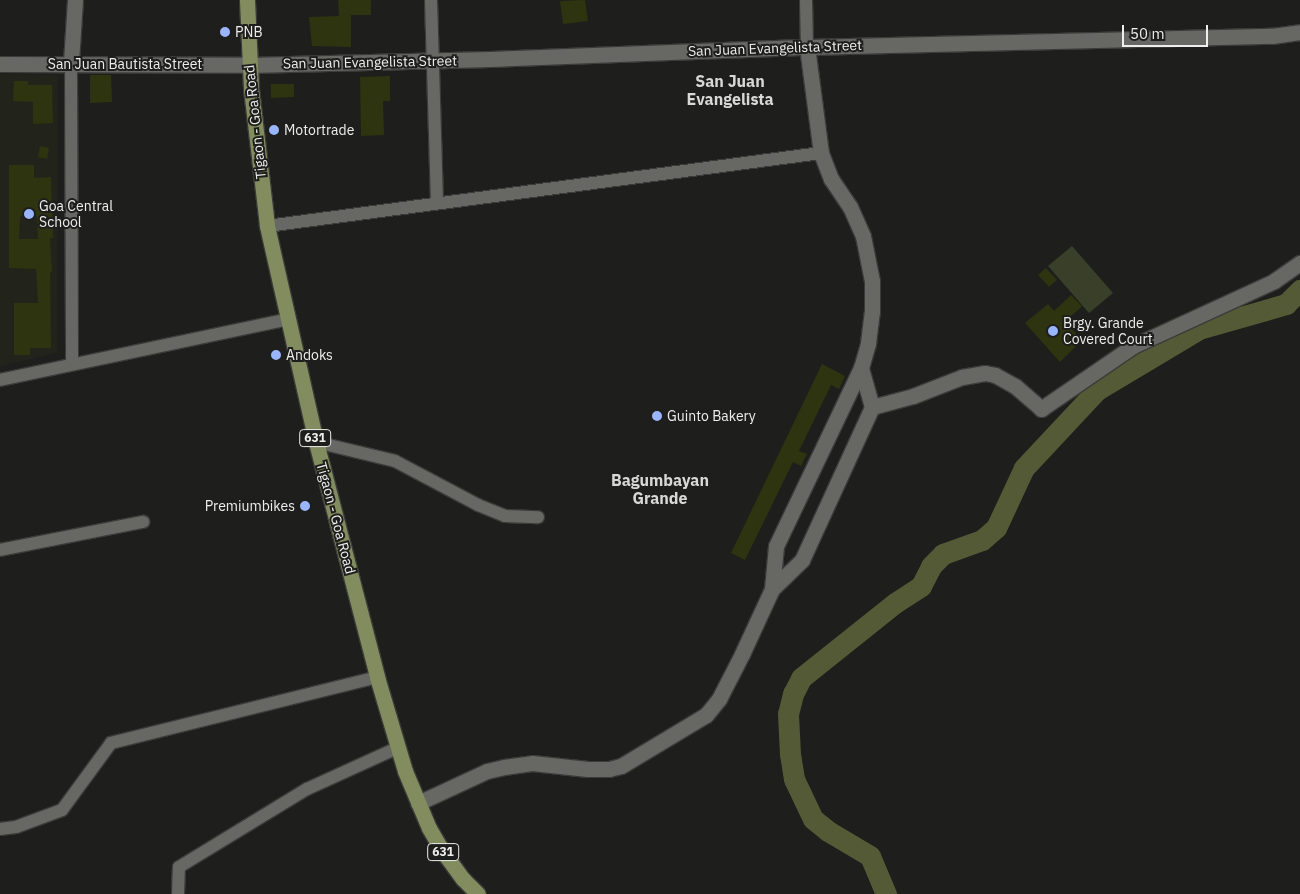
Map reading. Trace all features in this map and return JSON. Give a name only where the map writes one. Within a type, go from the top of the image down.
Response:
[{"type":"main road","name":"Tigaon - Goa Road","points":[[247,0],[249,65],[267,226],[316,442],[397,748],[418,803],[441,849],[463,879],[478,894]]},
{"type":"street","points":[[72,364],[71,62],[75,0]]},
{"type":"street","points":[[431,0],[437,203]]},
{"type":"street","points":[[772,589],[776,546],[861,368],[868,343],[872,312],[872,281],[868,254],[858,221],[832,179],[821,152],[807,47],[806,0]]},
{"type":"street","name":"San Juan Evangelista Street","points":[[249,65],[807,47],[1272,36],[1300,32]]},
{"type":"street","name":"San Juan Bautista Street","points":[[0,64],[71,62],[249,65]]},
{"type":"street","points":[[267,226],[821,152]]},
{"type":"street","points":[[872,407],[913,396],[962,377],[985,373],[1004,380],[1041,409],[1134,346],[1274,281],[1300,263]]},
{"type":"street","points":[[0,380],[289,318]]},
{"type":"street","points":[[418,803],[487,771],[504,766],[532,763],[588,769],[609,769],[632,760],[706,715],[718,700],[772,589],[802,560],[872,407],[861,368]]},
{"type":"street","points":[[316,442],[395,461],[478,505],[505,516],[538,516]]},
{"type":"street","points":[[0,550],[143,522]]},
{"type":"street","points":[[0,829],[16,827],[62,810],[111,743],[377,677]]},
{"type":"street","points":[[178,894],[179,867],[307,789],[397,748]]},
{"type":"shaded area","name":"Goa Central School","points":[[0,74],[58,75],[57,353],[0,366]]},
{"type":"green space","points":[[1072,246],[1113,293],[1089,313],[1048,266]]},
{"type":"building","points":[[338,0],[371,0],[371,15],[351,15],[351,47],[312,46],[309,17],[339,16]]},
{"type":"building","points":[[585,0],[588,21],[563,24],[560,1]]},
{"type":"building","points":[[90,75],[111,75],[112,102],[90,103]]},
{"type":"building","points":[[390,76],[390,101],[383,101],[384,135],[361,136],[360,77]]},
{"type":"building","points":[[14,81],[28,81],[28,85],[52,85],[53,123],[33,124],[33,102],[13,101]]},
{"type":"building","points":[[271,84],[294,84],[294,97],[271,98]]},
{"type":"building","points":[[40,146],[49,148],[47,159],[38,157]]},
{"type":"building","points":[[9,165],[34,165],[34,178],[51,177],[53,238],[50,238],[52,272],[50,272],[51,348],[30,348],[30,355],[14,355],[14,303],[38,303],[36,269],[9,268]],"holes":[[[20,216],[37,216],[38,239],[19,239]]]},
{"type":"building","points":[[1046,268],[1057,280],[1049,287],[1038,275]]},
{"type":"building","name":"Brgy. Grande Covered Court","points":[[1071,295],[1082,306],[1065,322],[1082,340],[1060,362],[1025,323],[1048,304],[1054,311]]},
{"type":"building","points":[[822,364],[845,376],[839,389],[831,385],[799,451],[807,454],[801,466],[793,462],[745,560],[731,553]]},
{"type":"waterway","points":[[886,894],[870,856],[828,831],[813,819],[794,779],[790,754],[788,714],[793,694],[801,678],[895,603],[921,586],[931,566],[943,554],[982,540],[996,528],[1024,468],[1097,390],[1199,329],[1286,304],[1300,290]]},
{"type":"place","name":"PNB","points":[[225,32]]},
{"type":"place","name":"Motortrade","points":[[274,130]]},
{"type":"place","name":"Goa Central School","points":[[29,214]]},
{"type":"place","name":"Brgy. Grande Covered Court","points":[[1053,331]]},
{"type":"place","name":"Andoks","points":[[276,355]]},
{"type":"place","name":"Guinto Bakery","points":[[657,416]]},
{"type":"place","name":"Premiumbikes","points":[[305,506]]},
{"type":"district","name":"San Juan Evangelista","points":[[730,90]]},
{"type":"district","name":"Bagumbayan Grande","points":[[660,489]]}]
